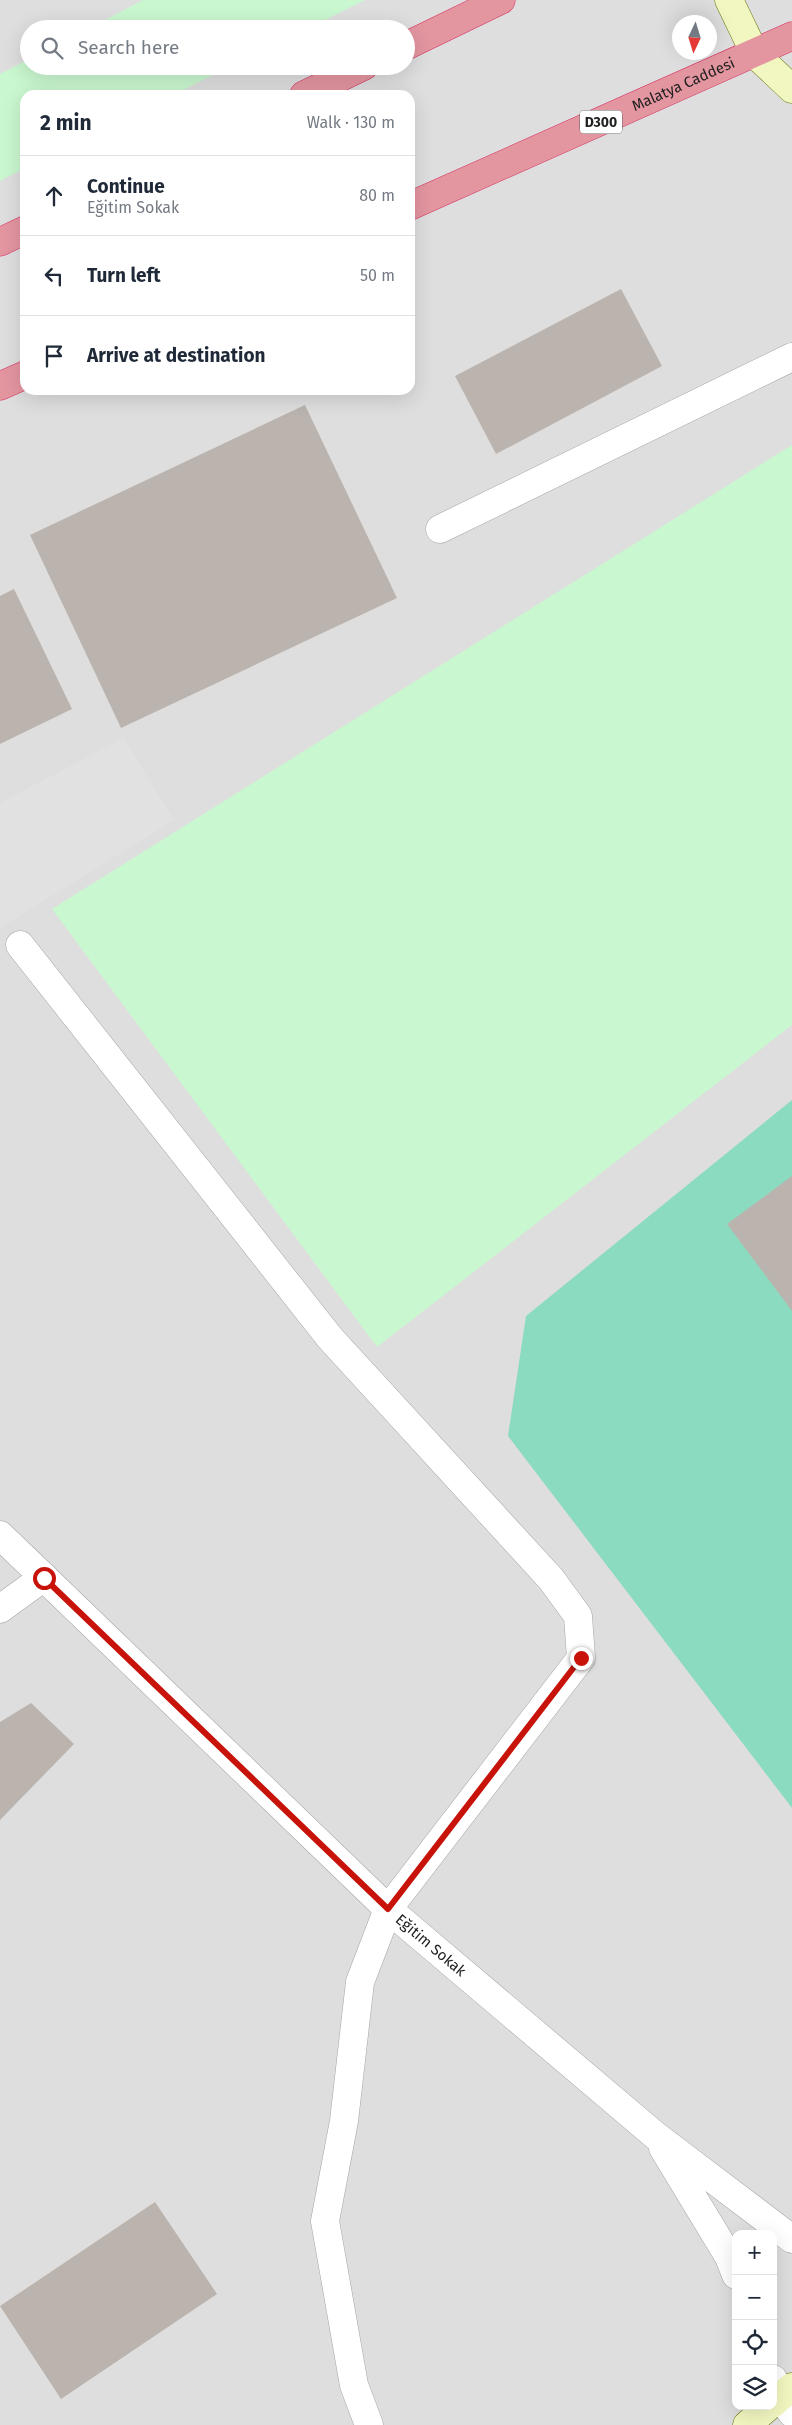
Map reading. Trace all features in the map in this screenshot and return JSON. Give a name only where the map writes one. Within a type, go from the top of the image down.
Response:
[{"type":"highway","points":[[415,42],[501,0]]},
{"type":"highway","name":"Malatya Caddesi","points":[[415,204],[792,36]]},
{"type":"highway","points":[[314,90],[345,75]]},
{"type":"highway","points":[[0,242],[20,232]]},
{"type":"highway","points":[[0,386],[20,377]]},
{"type":"main road","points":[[729,0],[755,54],[792,88]]},
{"type":"main road","points":[[747,2425],[780,2398]]},
{"type":"street","points":[[440,529],[792,357]]},
{"type":"street","points":[[20,945],[330,1338],[551,1579],[578,1616],[581,1658],[388,1909],[360,1982],[344,2122],[326,2221],[354,2385],[369,2425]]},
{"type":"street","name":"Eğitim Sokak","points":[[0,1536],[388,1909],[656,2136],[792,2239]]},
{"type":"street","points":[[0,1609],[44,1578]]},
{"type":"street","points":[[656,2136],[732,2265]]},
{"type":"shaded area","points":[[0,0],[792,0],[792,2425],[0,2425]]},
{"type":"shaded area","points":[[124,738],[174,820],[0,928],[0,803]]},
{"type":"green space","points":[[143,0],[365,0],[325,20],[105,20]]},
{"type":"green space","points":[[20,64],[20,75],[213,75],[183,90],[20,90],[20,171],[0,181],[0,74]]},
{"type":"green space","points":[[792,445],[792,1025],[377,1347],[52,909]]},
{"type":"green space","points":[[792,1100],[792,1808],[508,1436],[526,1316]]},
{"type":"building","points":[[621,289],[662,366],[496,454],[455,376]]},
{"type":"building","points":[[305,405],[397,598],[121,728],[30,535]]},
{"type":"building","points":[[14,589],[72,709],[0,744],[0,596]]},
{"type":"building","points":[[792,1176],[792,1311],[727,1224]]},
{"type":"building","points":[[31,1703],[74,1744],[0,1820],[0,1722]]},
{"type":"building","points":[[155,2202],[217,2294],[61,2399],[0,2306]]},
{"type":"route","points":[[44,1578],[388,1909],[581,1658]]}]
